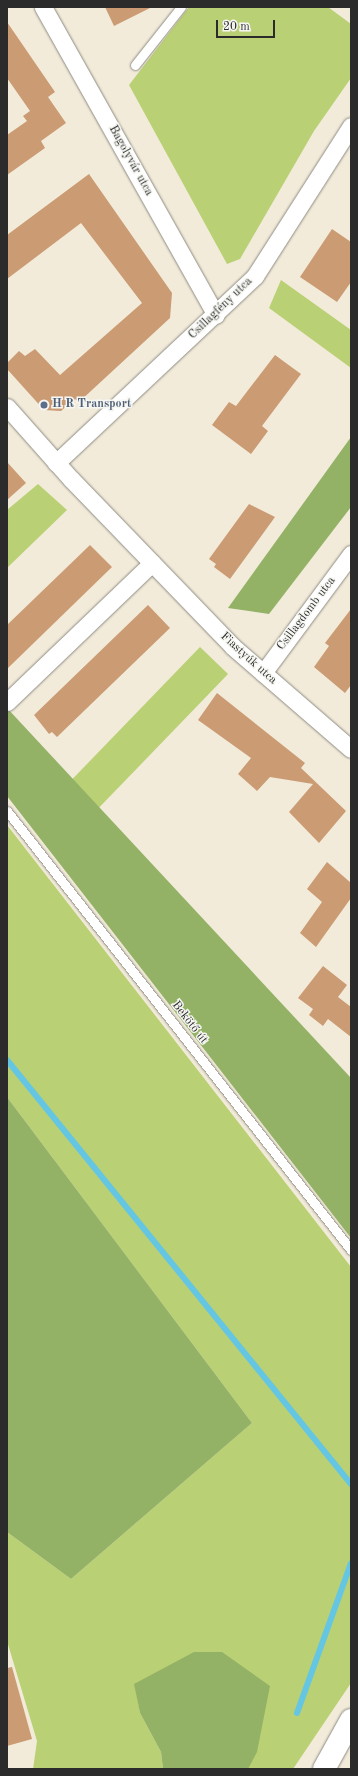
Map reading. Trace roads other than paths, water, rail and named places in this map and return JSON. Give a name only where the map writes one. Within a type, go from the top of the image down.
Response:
[{"type":"street","name":"Bagolyvár utca","points":[[43,7],[216,315]]},
{"type":"street","name":"Csillagfény utca","points":[[56,463],[216,315],[255,276],[351,126]]},
{"type":"street","name":"Fiastyúk utca","points":[[7,406],[56,463],[152,564],[263,673],[351,749]]},
{"type":"street","name":"Csillagdomb utca","points":[[263,673],[351,554]]},
{"type":"street","points":[[7,702],[152,564]]},
{"type":"street","points":[[324,1769],[351,1720]]},
{"type":"lane","points":[[135,65],[181,7]]},
{"type":"lane","name":"Bekötő út","points":[[7,811],[351,1250]]},
{"type":"waterway","points":[[7,1060],[351,1484]]},
{"type":"waterway","points":[[297,1713],[351,1563]]},
{"type":"place","name":"H R Transport","points":[[44,405]]}]
